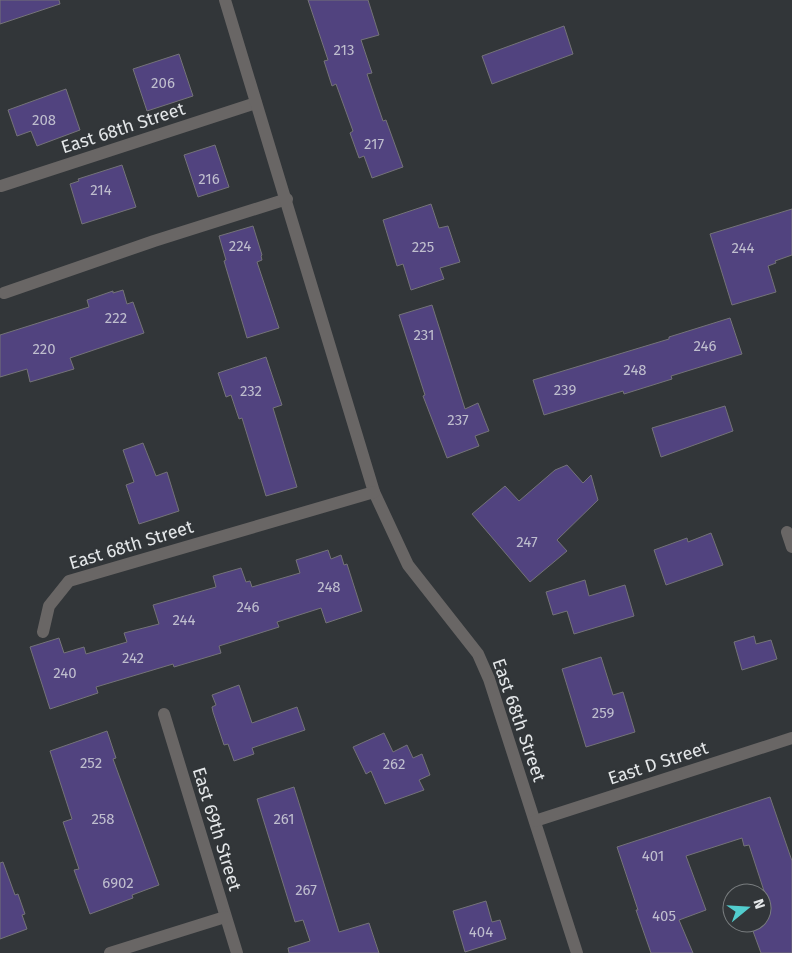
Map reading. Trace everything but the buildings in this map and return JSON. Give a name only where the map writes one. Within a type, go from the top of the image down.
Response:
[{"type":"street","name":"East 68th Street","points":[[225,0],[374,492],[408,565],[478,654],[490,679],[577,953]]},
{"type":"street","name":"East 68th Street","points":[[1,186],[256,102]]},
{"type":"street","points":[[4,293],[154,241],[286,199]]},
{"type":"street","name":"East 68th Street","points":[[43,632],[49,606],[69,581],[374,492]]},
{"type":"street","points":[[788,532],[792,547]]},
{"type":"street","name":"East 69th Street","points":[[164,714],[237,953]]},
{"type":"street","name":"East D Street","points":[[535,821],[792,738]]},
{"type":"street","points":[[110,953],[225,917]]}]
